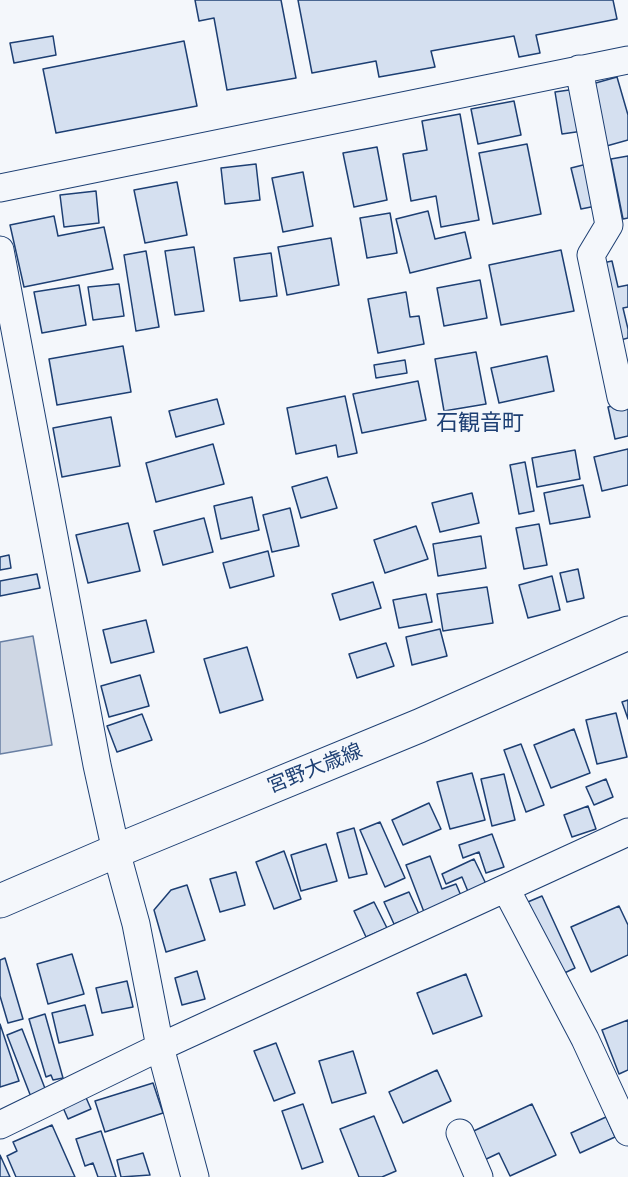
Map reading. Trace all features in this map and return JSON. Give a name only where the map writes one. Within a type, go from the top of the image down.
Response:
[{"type":"main road","name":"宮野大歳線","points":[[0,901],[419,726],[628,633]]},
{"type":"street","points":[[0,188],[628,60]]},
{"type":"street","points":[[579,69],[609,225],[591,255],[621,397]]},
{"type":"street","points":[[0,250],[94,753],[136,924],[160,1047],[195,1177]]},
{"type":"street","points":[[0,1125],[160,1047],[628,832]]},
{"type":"street","points":[[506,889],[585,1039],[628,1132]]},
{"type":"street","points":[[460,1133],[479,1177]]},
{"type":"shaded area","points":[[33,636],[52,745],[0,754],[0,642]]},
{"type":"building","points":[[195,0],[281,0],[296,78],[227,90],[214,18],[199,21]]},
{"type":"building","points":[[298,0],[613,0],[617,19],[536,35],[540,53],[519,57],[514,36],[431,51],[435,67],[379,77],[376,61],[312,73]]},
{"type":"building","points":[[53,36],[56,55],[14,63],[10,43]]},
{"type":"building","points":[[184,41],[197,106],[56,133],[43,69]]},
{"type":"building","points":[[617,77],[628,115],[628,140],[603,147],[585,86]]},
{"type":"building","points":[[576,89],[583,131],[562,134],[555,92]]},
{"type":"building","points":[[514,101],[521,135],[478,144],[471,109]]},
{"type":"building","points":[[460,114],[479,220],[441,227],[436,196],[411,201],[403,154],[427,150],[422,121]]},
{"type":"building","points":[[527,144],[541,214],[493,224],[479,153]]},
{"type":"building","points":[[377,147],[387,200],[354,207],[343,153]]},
{"type":"building","points":[[628,156],[628,218],[623,219],[611,159]]},
{"type":"building","points":[[591,163],[601,205],[581,209],[571,168]]},
{"type":"building","points":[[256,164],[260,200],[225,204],[221,168]]},
{"type":"building","points":[[303,172],[313,226],[283,232],[272,178]]},
{"type":"building","points":[[177,182],[187,235],[145,243],[134,190]]},
{"type":"building","points":[[96,191],[99,223],[64,227],[60,195]]},
{"type":"building","points":[[428,211],[435,239],[465,232],[471,258],[410,273],[396,219]]},
{"type":"building","points":[[390,213],[397,253],[367,258],[360,218]]},
{"type":"building","points":[[54,216],[58,236],[104,227],[113,269],[24,287],[10,225]]},
{"type":"building","points":[[331,238],[339,285],[287,295],[278,247]]},
{"type":"building","points":[[194,247],[204,311],[175,315],[165,251]]},
{"type":"building","points":[[561,250],[574,311],[501,325],[489,265]]},
{"type":"building","points":[[146,251],[159,327],[136,331],[124,255]]},
{"type":"building","points":[[271,253],[277,296],[240,301],[234,258]]},
{"type":"building","points":[[612,261],[618,287],[628,285],[628,307],[623,308],[628,338],[617,341],[598,264]]},
{"type":"building","points":[[480,280],[487,318],[444,326],[437,288]]},
{"type":"building","points":[[119,284],[124,316],[93,320],[88,287]]},
{"type":"building","points":[[79,285],[86,325],[42,333],[34,292]]},
{"type":"building","points":[[406,292],[410,317],[419,316],[424,344],[378,353],[368,299]]},
{"type":"building","points":[[123,346],[131,392],[57,405],[49,359]]},
{"type":"building","points":[[476,352],[486,404],[444,411],[435,359]]},
{"type":"building","points":[[547,356],[554,391],[499,403],[491,368]]},
{"type":"building","points":[[405,360],[407,373],[376,378],[374,365]]},
{"type":"building","points":[[418,381],[426,420],[362,433],[353,394]]},
{"type":"building","points":[[345,396],[357,453],[338,457],[336,445],[296,454],[287,408]]},
{"type":"building","points":[[217,399],[224,424],[176,437],[169,411]]},
{"type":"building","points":[[628,402],[628,436],[615,439],[608,407]]},
{"type":"building","points":[[111,417],[120,466],[62,477],[53,428]]},
{"type":"building","points":[[213,444],[224,484],[156,502],[146,463]]},
{"type":"building","points":[[628,449],[628,485],[602,491],[594,457]]},
{"type":"building","points":[[575,450],[580,479],[537,487],[532,458]]},
{"type":"building","points":[[525,462],[534,511],[519,514],[510,465]]},
{"type":"building","points":[[327,477],[337,508],[301,518],[292,487]]},
{"type":"building","points":[[583,485],[590,517],[550,524],[544,493]]},
{"type":"building","points":[[472,493],[479,523],[440,532],[432,503]]},
{"type":"building","points":[[252,497],[259,530],[221,539],[214,506]]},
{"type":"building","points":[[290,508],[299,546],[272,552],[263,515]]},
{"type":"building","points":[[204,518],[213,552],[163,565],[154,531]]},
{"type":"building","points":[[128,523],[140,571],[88,583],[76,535]]},
{"type":"building","points":[[539,524],[547,565],[524,569],[516,528]]},
{"type":"building","points":[[416,526],[428,559],[385,573],[374,540]]},
{"type":"building","points":[[481,536],[486,568],[438,576],[433,544]]},
{"type":"building","points":[[268,551],[274,576],[230,588],[223,563]]},
{"type":"building","points":[[9,555],[11,568],[0,570],[0,557]]},
{"type":"building","points":[[578,569],[584,598],[567,602],[560,573]]},
{"type":"building","points":[[37,574],[40,588],[0,596],[0,581]]},
{"type":"building","points":[[552,576],[560,610],[528,618],[519,585]]},
{"type":"building","points":[[373,582],[381,608],[340,620],[332,594]]},
{"type":"building","points":[[487,587],[493,623],[443,631],[437,594]]},
{"type":"building","points":[[426,594],[432,622],[399,628],[393,600]]},
{"type":"building","points":[[146,620],[154,652],[111,663],[103,630]]},
{"type":"building","points":[[440,629],[447,656],[412,665],[406,637]]},
{"type":"building","points":[[386,643],[394,666],[357,678],[349,654]]},
{"type":"building","points":[[247,647],[263,700],[220,713],[204,659]]},
{"type":"building","points":[[140,675],[149,706],[109,717],[101,686]]},
{"type":"building","points":[[628,700],[628,719],[622,702]]},
{"type":"building","points":[[616,713],[627,757],[597,764],[586,720]]},
{"type":"building","points":[[142,714],[152,740],[117,752],[107,726]]},
{"type":"building","points":[[574,729],[590,773],[551,788],[534,745]]},
{"type":"building","points":[[521,744],[544,805],[526,812],[504,750]]},
{"type":"building","points":[[472,773],[485,820],[450,829],[437,782]]},
{"type":"building","points":[[504,774],[515,820],[492,826],[481,779]]},
{"type":"building","points":[[606,779],[613,797],[594,805],[586,787]]},
{"type":"building","points":[[429,803],[441,829],[403,845],[392,820]]},
{"type":"building","points":[[588,806],[596,829],[572,837],[564,815]]},
{"type":"building","points":[[380,822],[405,878],[385,887],[360,830]]},
{"type":"building","points":[[354,828],[367,874],[349,878],[337,833]]},
{"type":"building","points":[[492,834],[504,867],[486,873],[479,852],[463,858],[459,845]]},
{"type":"building","points":[[326,844],[337,881],[301,891],[291,855]]},
{"type":"building","points":[[284,851],[301,899],[274,909],[256,862]]},
{"type":"building","points":[[430,856],[442,889],[456,884],[462,898],[424,912],[406,865]]},
{"type":"building","points":[[474,859],[487,886],[469,894],[462,877],[446,884],[442,874]]},
{"type":"building","points":[[236,872],[245,905],[220,912],[210,879]]},
{"type":"building","points":[[187,885],[205,940],[166,952],[154,910],[171,890]]},
{"type":"building","points":[[409,892],[419,914],[394,924],[384,902]]},
{"type":"building","points":[[542,896],[575,968],[556,977],[523,904]]},
{"type":"building","points":[[374,902],[387,928],[366,937],[354,911]]},
{"type":"building","points":[[619,906],[628,925],[628,955],[591,972],[571,927]]},
{"type":"building","points":[[72,954],[84,994],[48,1004],[37,964]]},
{"type":"building","points":[[5,958],[23,1019],[8,1023],[0,996],[0,960]]},
{"type":"building","points":[[197,971],[205,999],[182,1005],[175,978]]},
{"type":"building","points":[[466,974],[482,1016],[433,1034],[417,993]]},
{"type":"building","points":[[127,981],[133,1007],[102,1013],[96,988]]},
{"type":"building","points":[[85,1005],[93,1035],[59,1043],[52,1013]]},
{"type":"building","points":[[45,1014],[63,1078],[53,1080],[51,1075],[46,1077],[29,1019]]},
{"type":"building","points":[[628,1020],[628,1070],[619,1074],[602,1030]]},
{"type":"building","points":[[0,1024],[19,1081],[0,1087]]},
{"type":"building","points":[[22,1029],[46,1091],[31,1097],[7,1035]]},
{"type":"building","points":[[276,1043],[295,1093],[274,1101],[254,1051]]},
{"type":"building","points":[[353,1051],[366,1093],[332,1103],[319,1061]]},
{"type":"building","points":[[437,1070],[451,1101],[403,1123],[389,1092]]},
{"type":"building","points":[[153,1083],[163,1113],[105,1132],[95,1101]]},
{"type":"building","points":[[84,1093],[91,1109],[68,1119],[61,1103]]},
{"type":"building","points":[[303,1104],[323,1162],[302,1169],[282,1111]]},
{"type":"building","points":[[532,1104],[556,1155],[510,1176],[499,1153],[478,1163],[465,1135]]},
{"type":"building","points":[[374,1116],[396,1171],[382,1177],[359,1177],[340,1129]]},
{"type":"building","points":[[606,1117],[615,1137],[580,1153],[571,1133]]},
{"type":"building","points":[[52,1125],[75,1177],[16,1177],[7,1156],[17,1151],[13,1142]]},
{"type":"building","points":[[101,1131],[116,1177],[98,1177],[93,1163],[85,1166],[76,1139]]},
{"type":"building","points":[[143,1153],[150,1175],[121,1177],[117,1160]]},
{"type":"building","points":[[0,1155],[10,1177],[0,1177]]},
{"type":"district","name":"石観音町","points":[[480,424]]}]
